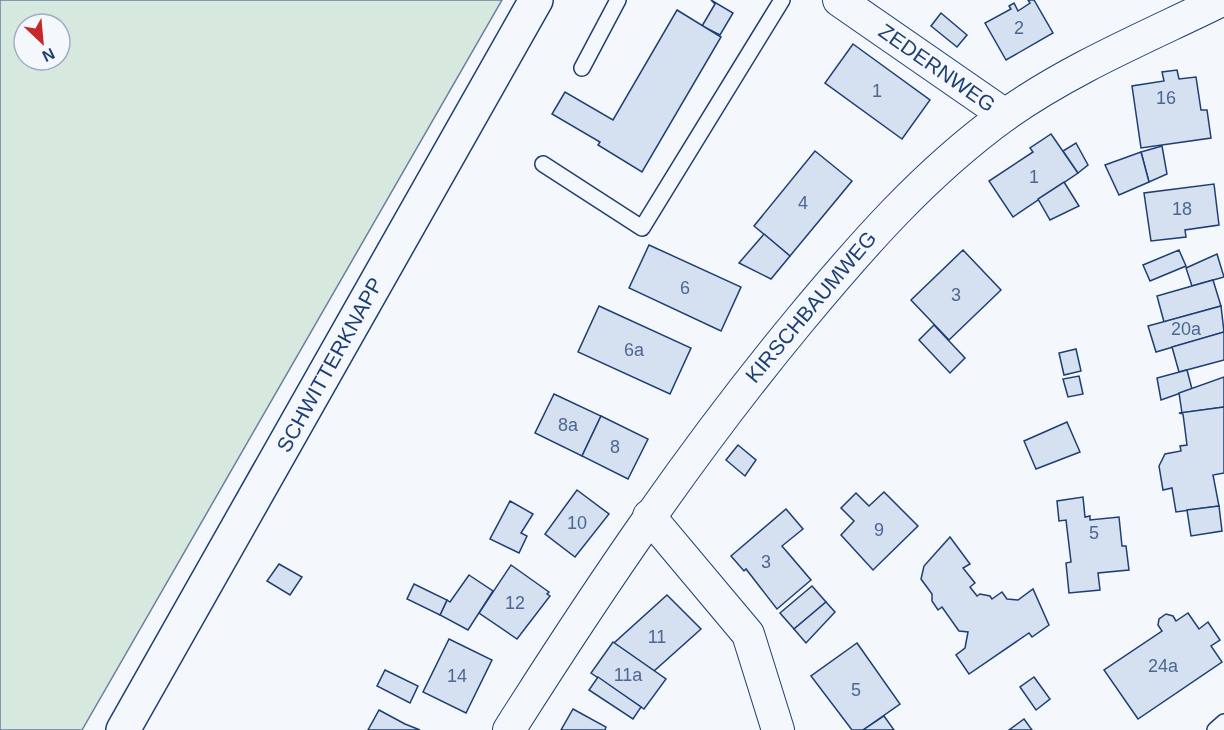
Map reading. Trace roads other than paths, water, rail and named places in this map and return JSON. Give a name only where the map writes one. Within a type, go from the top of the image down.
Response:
[{"type":"main road","name":"SCHWITTERKNAPP","points":[[123,730],[536,0]]},
{"type":"street","name":"ZEDERNWEG","points":[[838,0],[1005,115]]},
{"type":"street","name":"KIRSCHBAUMWEG","points":[[509,730],[649,516],[734,399],[882,223],[938,168],[1005,115],[1051,86],[1222,0]]},
{"type":"street","points":[[649,516],[748,634],[778,730]]},
{"type":"lane","points":[[582,68],[618,0]]},
{"type":"lane","points":[[543,164],[642,228],[782,0]]},
{"type":"lane","points":[[1215,730],[1224,722]]}]
